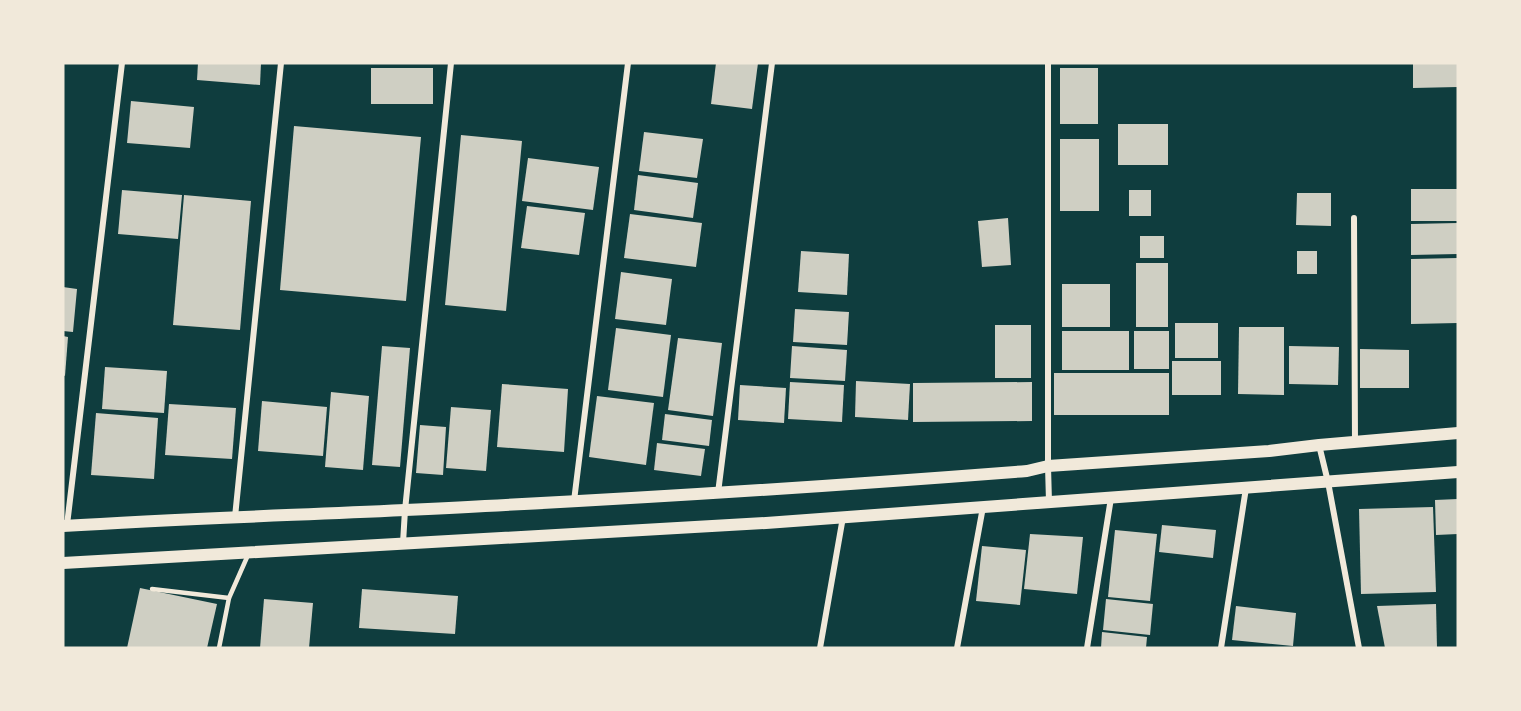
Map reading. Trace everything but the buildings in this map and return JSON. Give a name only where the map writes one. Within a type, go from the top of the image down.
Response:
[{"type":"main road","points":[[65,525],[405,510],[840,485],[1027,471],[1048,466],[1269,452],[1319,445],[1458,433]]},
{"type":"main road","points":[[63,563],[843,517],[1458,472]]},
{"type":"street","points":[[65,525],[122,63]]},
{"type":"street","points":[[235,517],[281,63]]},
{"type":"street","points":[[403,543],[451,63]]},
{"type":"street","points":[[574,501],[628,63]]},
{"type":"street","points":[[718,493],[772,63]]},
{"type":"street","points":[[1048,63],[1049,502]]},
{"type":"street","points":[[1354,218],[1355,443]]},
{"type":"street","points":[[1319,445],[1359,648]]},
{"type":"street","points":[[1221,648],[1246,488]]},
{"type":"street","points":[[1087,648],[1111,498]]},
{"type":"street","points":[[957,648],[983,507]]},
{"type":"street","points":[[820,648],[843,517]]},
{"type":"lane","points":[[219,648],[229,598],[249,552]]},
{"type":"lane","points":[[152,589],[229,598]]}]
